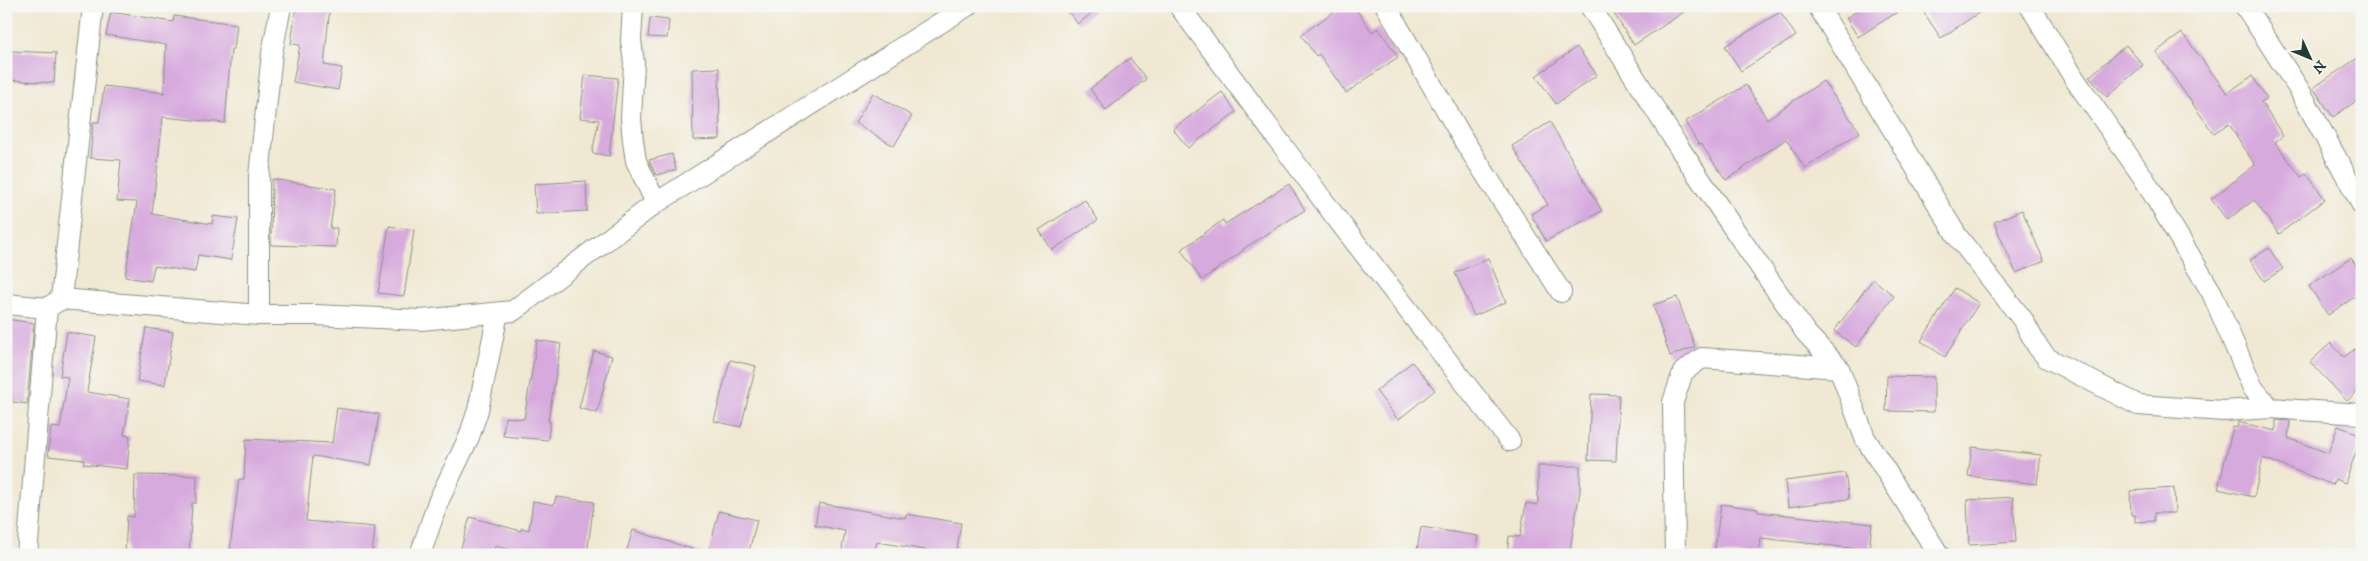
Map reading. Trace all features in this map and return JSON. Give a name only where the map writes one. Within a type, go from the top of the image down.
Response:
[{"type":"street","points":[[27,555],[54,304],[92,6]]},
{"type":"street","points":[[259,315],[259,176],[272,53],[281,6]]},
{"type":"street","points":[[633,6],[630,40],[634,64],[631,118],[633,141],[636,161],[656,203]]},
{"type":"street","points":[[6,304],[54,304],[259,315],[421,320],[513,311],[656,203],[967,6]]},
{"type":"street","points":[[1178,6],[1334,215],[1510,441]]},
{"type":"street","points":[[1386,6],[1466,144],[1561,292]]},
{"type":"street","points":[[1590,6],[1728,222],[1806,333],[1839,368],[1865,438],[1939,555]]},
{"type":"street","points":[[1818,6],[1957,236],[2023,320],[2037,346],[2047,358],[2138,405],[2224,411],[2270,408],[2362,414]]},
{"type":"street","points":[[2030,6],[2076,81],[2148,185],[2212,293],[2253,388],[2270,408]]},
{"type":"street","points":[[2245,6],[2300,91],[2362,205]]},
{"type":"street","points":[[420,555],[438,502],[470,437],[478,410],[498,312]]},
{"type":"street","points":[[1675,555],[1673,402],[1683,372],[1702,358],[1839,368]]},
{"type":"building","points":[[296,6],[330,6],[324,65],[342,68],[338,90],[293,82],[300,45],[291,44]]},
{"type":"building","points":[[1064,6],[1101,6],[1078,24]]},
{"type":"building","points":[[1342,6],[1354,6],[1372,32],[1378,28],[1398,57],[1346,93],[1319,54],[1316,56],[1301,35]]},
{"type":"building","points":[[1609,6],[1693,6],[1634,45]]},
{"type":"building","points":[[1864,6],[1907,6],[1858,37],[1846,18]]},
{"type":"building","points":[[1935,6],[1989,6],[1941,38],[1924,13]]},
{"type":"building","points":[[111,12],[173,22],[174,16],[237,24],[234,49],[231,49],[225,123],[163,117],[152,214],[212,224],[213,216],[238,219],[231,260],[198,255],[195,272],[154,266],[151,281],[125,277],[137,202],[117,201],[121,160],[90,158],[93,122],[99,122],[104,86],[164,93],[166,45],[106,35]]},
{"type":"building","points":[[1780,12],[1796,36],[1741,71],[1725,46]]},
{"type":"building","points":[[650,18],[669,20],[667,38],[648,37]]},
{"type":"building","points":[[2182,33],[2227,93],[2252,76],[2267,98],[2261,102],[2283,136],[2275,142],[2301,177],[2306,173],[2325,199],[2279,234],[2254,200],[2227,220],[2211,199],[2255,165],[2229,124],[2214,134],[2156,52]]},
{"type":"building","points":[[2126,45],[2143,65],[2107,97],[2089,77]]},
{"type":"building","points":[[1577,47],[1597,75],[1556,104],[1536,76]]},
{"type":"building","points":[[11,51],[56,53],[54,83],[8,80]]},
{"type":"building","points":[[2362,55],[2362,97],[2333,117],[2313,88]]},
{"type":"building","points":[[1130,58],[1146,79],[1106,110],[1090,89]]},
{"type":"building","points":[[719,68],[720,139],[693,140],[692,69]]},
{"type":"building","points":[[585,75],[618,78],[609,156],[592,153],[599,120],[580,118]]},
{"type":"building","points":[[1823,81],[1860,132],[1805,168],[1786,139],[1726,180],[1701,144],[1699,145],[1685,122],[1746,85],[1767,119]]},
{"type":"building","points":[[1222,92],[1236,112],[1188,148],[1173,129]]},
{"type":"building","points":[[873,93],[912,116],[894,146],[855,123]]},
{"type":"building","points":[[1550,122],[1602,211],[1546,241],[1531,214],[1548,205],[1512,146]]},
{"type":"building","points":[[672,154],[676,170],[656,175],[649,160]]},
{"type":"building","points":[[272,179],[336,189],[330,228],[337,228],[336,247],[271,245]]},
{"type":"building","points":[[586,181],[587,211],[536,214],[534,184]]},
{"type":"building","points":[[1289,184],[1305,210],[1243,249],[1202,280],[1181,250],[1223,220],[1225,224]]},
{"type":"building","points":[[1085,200],[1098,220],[1052,250],[1039,230]]},
{"type":"building","points":[[2022,210],[2044,261],[2016,273],[1994,222]]},
{"type":"building","points":[[389,226],[414,230],[404,296],[378,293]]},
{"type":"building","points":[[2269,248],[2283,269],[2264,281],[2250,260]]},
{"type":"building","points":[[1488,258],[1506,302],[1474,316],[1455,273]]},
{"type":"building","points":[[2351,258],[2362,274],[2362,292],[2328,315],[2309,286]]},
{"type":"building","points":[[1873,279],[1894,296],[1856,347],[1834,331]]},
{"type":"building","points":[[1955,288],[1979,303],[1945,357],[1921,341]]},
{"type":"building","points":[[1677,297],[1695,347],[1670,356],[1653,305]]},
{"type":"building","points":[[6,319],[34,323],[27,404],[6,401]]},
{"type":"building","points":[[146,328],[173,332],[165,385],[137,381]]},
{"type":"building","points":[[67,332],[96,337],[87,392],[130,399],[124,435],[130,436],[127,469],[83,464],[84,460],[48,456],[51,427],[60,428],[68,377],[60,376]]},
{"type":"building","points":[[537,340],[561,344],[548,421],[550,421],[548,440],[503,436],[505,417],[524,419]]},
{"type":"building","points":[[2331,343],[2344,357],[2362,344],[2362,387],[2347,401],[2310,362]]},
{"type":"building","points":[[594,351],[612,356],[597,413],[579,408]]},
{"type":"building","points":[[730,360],[756,366],[741,427],[714,421]]},
{"type":"building","points":[[1412,362],[1435,390],[1398,420],[1376,391]]},
{"type":"building","points":[[1887,376],[1934,377],[1934,412],[1886,411]]},
{"type":"building","points":[[1591,394],[1619,395],[1616,461],[1588,460]]},
{"type":"building","points":[[337,408],[379,414],[371,465],[313,456],[306,521],[375,527],[372,555],[302,550],[302,555],[238,555],[238,550],[230,549],[239,479],[244,479],[246,439],[332,443]]},
{"type":"building","points":[[2276,420],[2290,421],[2288,438],[2328,453],[2338,426],[2362,435],[2345,483],[2335,479],[2333,485],[2263,458],[2254,497],[2218,489],[2233,427],[2237,428],[2238,422],[2276,431]]},
{"type":"building","points":[[1972,447],[2041,455],[2037,484],[1968,476]]},
{"type":"building","points":[[1538,466],[1580,466],[1580,491],[1569,555],[1507,555],[1509,536],[1520,537],[1526,503],[1538,505]]},
{"type":"building","points":[[1845,473],[1849,499],[1788,507],[1785,481]]},
{"type":"building","points":[[135,475],[197,476],[196,503],[192,503],[189,555],[125,555],[127,516],[134,517]]},
{"type":"building","points":[[2174,488],[2175,513],[2154,513],[2154,521],[2135,522],[2135,515],[2131,515],[2130,491]]},
{"type":"building","points":[[556,497],[594,502],[587,555],[532,555],[495,546],[493,555],[459,555],[470,517],[521,531],[522,528],[529,530],[533,501],[554,505]]},
{"type":"building","points":[[2013,497],[2016,542],[1969,545],[1967,500]]},
{"type":"building","points":[[819,503],[905,518],[906,514],[961,523],[956,555],[877,542],[874,555],[841,555],[845,531],[815,525]]},
{"type":"building","points":[[1721,504],[1758,509],[1758,512],[1872,524],[1869,550],[1761,538],[1759,555],[1714,555]]},
{"type":"building","points":[[719,511],[757,520],[748,555],[708,555]]},
{"type":"building","points":[[1421,527],[1478,536],[1474,555],[1416,555]]},
{"type":"building","points":[[633,530],[701,552],[700,555],[635,555],[626,552]]}]
